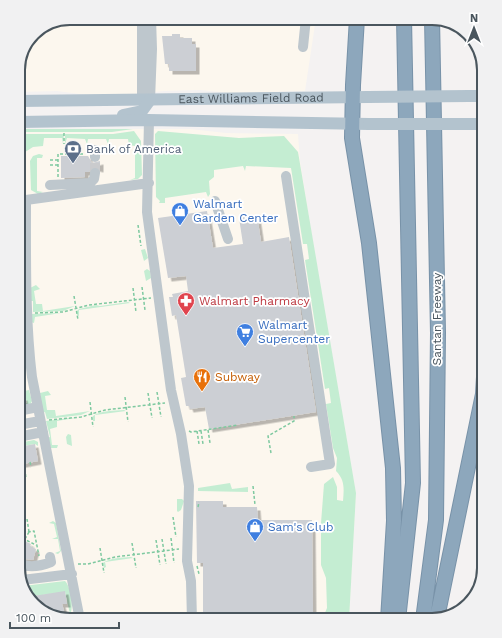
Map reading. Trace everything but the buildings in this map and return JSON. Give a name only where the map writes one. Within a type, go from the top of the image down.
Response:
[{"type":"highway","points":[[356,25],[352,96],[352,138],[370,250],[393,468],[394,521],[388,613]]},
{"type":"highway","points":[[399,613],[413,483],[404,25]]},
{"type":"highway","name":"Santan Freeway","points":[[423,613],[436,520],[438,333],[432,25]]},
{"type":"highway","points":[[438,612],[477,419]]},
{"type":"main road","name":"East Williams Field Road","points":[[25,101],[352,96],[477,96]]},
{"type":"main road","points":[[93,121],[107,116],[142,111],[146,100]]},
{"type":"main road","name":"East Williams Field Road","points":[[25,122],[149,120],[352,124],[477,124]]},
{"type":"lane","points":[[142,25],[146,100]]},
{"type":"lane","points":[[146,100],[152,49],[150,25]]},
{"type":"lane","points":[[303,47],[305,25]]},
{"type":"lane","points":[[149,120],[149,182],[147,212],[170,390],[182,434],[189,486],[187,561],[191,581],[192,613]]},
{"type":"lane","points":[[54,184],[92,176]]},
{"type":"lane","points":[[286,176],[330,464],[311,467]]},
{"type":"lane","points":[[25,209],[26,200],[149,182]]},
{"type":"lane","points":[[215,202],[228,239]]},
{"type":"lane","points":[[25,317],[29,357],[38,407],[43,421],[43,432],[73,569],[79,613]]},
{"type":"lane","points":[[25,410],[38,407]]},
{"type":"lane","points":[[25,424],[43,421]]},
{"type":"lane","points":[[25,436],[43,432]]},
{"type":"lane","points":[[25,566],[51,562],[50,557]]},
{"type":"lane","points":[[26,579],[73,569]]},
{"type":"path","points":[[64,133],[64,144]]},
{"type":"path","points":[[54,184],[58,165],[58,154],[91,153]]},
{"type":"path","points":[[50,160],[58,160]]},
{"type":"path","points":[[50,165],[58,165]]},
{"type":"path","points":[[138,225],[141,246]]},
{"type":"path","points":[[142,287],[145,310]]},
{"type":"path","points":[[133,288],[136,312]]},
{"type":"path","points":[[74,296],[78,320]]},
{"type":"path","points":[[31,313],[63,312],[96,304],[158,297]]},
{"type":"path","points":[[157,392],[161,417]]},
{"type":"path","points":[[148,393],[152,418]]},
{"type":"path","points":[[125,397],[128,422]]},
{"type":"path","points":[[90,402],[93,427]]},
{"type":"path","points":[[43,421],[76,418],[167,402]]},
{"type":"path","points":[[271,453],[268,436],[294,421],[294,416]]},
{"type":"path","points":[[191,432],[238,426]]},
{"type":"path","points":[[208,430],[210,443]]},
{"type":"path","points":[[201,431],[203,444]]},
{"type":"path","points":[[197,432],[198,444]]},
{"type":"path","points":[[30,462],[31,468]]},
{"type":"path","points":[[25,469],[26,479]]},
{"type":"path","points":[[253,486],[254,505]]},
{"type":"path","points":[[194,509],[199,507],[199,502]]},
{"type":"path","points":[[173,517],[176,537]]},
{"type":"path","points":[[27,519],[29,532],[25,539],[37,545]]},
{"type":"path","points":[[25,533],[34,531],[39,556]]},
{"type":"path","points":[[171,538],[174,563]]},
{"type":"path","points":[[162,539],[166,564]]},
{"type":"path","points":[[156,540],[160,565]]},
{"type":"path","points":[[132,544],[136,568]]},
{"type":"path","points":[[100,548],[104,573]]},
{"type":"path","points":[[73,569],[115,557],[134,556],[180,549]]},
{"type":"path","points":[[195,563],[199,568],[199,576]]},
{"type":"shaded area","points":[[70,25],[315,25],[305,91],[229,93],[200,90],[87,95],[57,91],[25,92],[25,67],[28,53],[38,38],[53,28]]},
{"type":"shaded area","points":[[25,129],[190,129],[226,133],[298,134],[300,161],[316,261],[356,493],[349,613],[70,613],[56,611],[36,598],[27,582],[25,574]]},
{"type":"green space","points":[[25,129],[133,129],[112,132],[25,132]]},
{"type":"green space","points":[[134,131],[141,141],[142,175],[138,179],[130,180],[135,178],[135,146],[129,145],[128,139],[109,139],[108,144],[106,139],[88,139],[87,144],[85,139],[67,138],[65,144],[65,134],[113,134]]},
{"type":"green space","points":[[158,131],[239,138],[284,136],[298,152],[356,493],[349,613],[325,613],[327,608],[326,578],[321,565],[321,523],[324,484],[333,477],[337,487],[337,500],[343,501],[344,489],[341,478],[336,471],[337,458],[333,448],[326,404],[331,403],[329,388],[325,389],[305,260],[309,259],[307,244],[303,244],[291,168],[246,166],[245,171],[243,166],[214,170],[214,177],[209,181],[210,194],[208,197],[206,192],[165,198],[165,203],[159,203],[160,201],[156,197],[155,134]]},
{"type":"green space","points":[[25,134],[64,134],[63,144],[62,138],[44,138],[43,146],[33,147],[25,152]]},
{"type":"green space","points":[[39,154],[43,155],[42,158],[37,158],[37,191],[43,192],[38,194],[31,190],[30,161],[33,156]]},
{"type":"green space","points":[[145,249],[148,258],[144,261],[141,250]]},
{"type":"green space","points":[[147,269],[150,271],[151,278],[146,281],[144,271]]},
{"type":"green space","points":[[36,285],[40,289],[34,291],[36,304],[42,304],[43,311],[75,306],[63,311],[33,312],[33,301],[30,301],[30,288]]},
{"type":"green space","points":[[130,303],[79,310],[79,316],[77,315],[77,311],[79,309],[96,305],[100,306]]},
{"type":"green space","points":[[61,313],[35,317],[34,323],[31,322],[31,314]]},
{"type":"green space","points":[[29,390],[32,401],[30,405],[25,406],[25,404],[27,403],[25,391]]},
{"type":"green space","points":[[48,391],[51,395],[45,396],[47,410],[55,410],[56,416],[90,411],[81,415],[47,419],[45,412],[42,413],[40,393]]},
{"type":"green space","points":[[108,411],[126,411],[95,415],[95,421],[93,421],[93,416],[96,414]]},
{"type":"green space","points":[[75,418],[57,421],[57,427],[50,429],[52,445],[58,445],[57,448],[51,448],[47,438],[50,437],[46,421]]},
{"type":"green space","points":[[68,434],[71,435],[72,446],[67,444],[66,437]]},
{"type":"green space","points":[[34,440],[38,442],[38,446],[35,444],[25,446],[25,442]]},
{"type":"green space","points":[[230,483],[232,489],[248,487],[248,492],[198,491],[198,488]]},
{"type":"green space","points":[[177,499],[182,499],[184,501],[181,510],[178,512],[177,511]]},
{"type":"green space","points":[[53,521],[56,523],[61,551],[58,554],[55,553],[60,551],[58,539],[52,539],[57,537],[54,524],[49,523]]},
{"type":"green space","points":[[117,558],[133,558],[105,562],[106,567],[104,568],[103,563],[106,561]]},
{"type":"green space","points":[[65,581],[69,588],[71,598],[72,607],[70,613],[65,592],[35,596],[29,585]]},
{"type":"tunnel","points":[[95,157],[95,173]]},
{"type":"place","name":"Bank of America","points":[[73,164]]},
{"type":"place","name":"Walmart Garden Center","points":[[180,226]]},
{"type":"place","name":"Walmart Pharmacy","points":[[186,316]]},
{"type":"place","name":"Walmart Supercenter","points":[[245,347]]},
{"type":"place","name":"Subway","points":[[202,392]]},
{"type":"place","name":"Sam's Club","points":[[255,542]]}]
